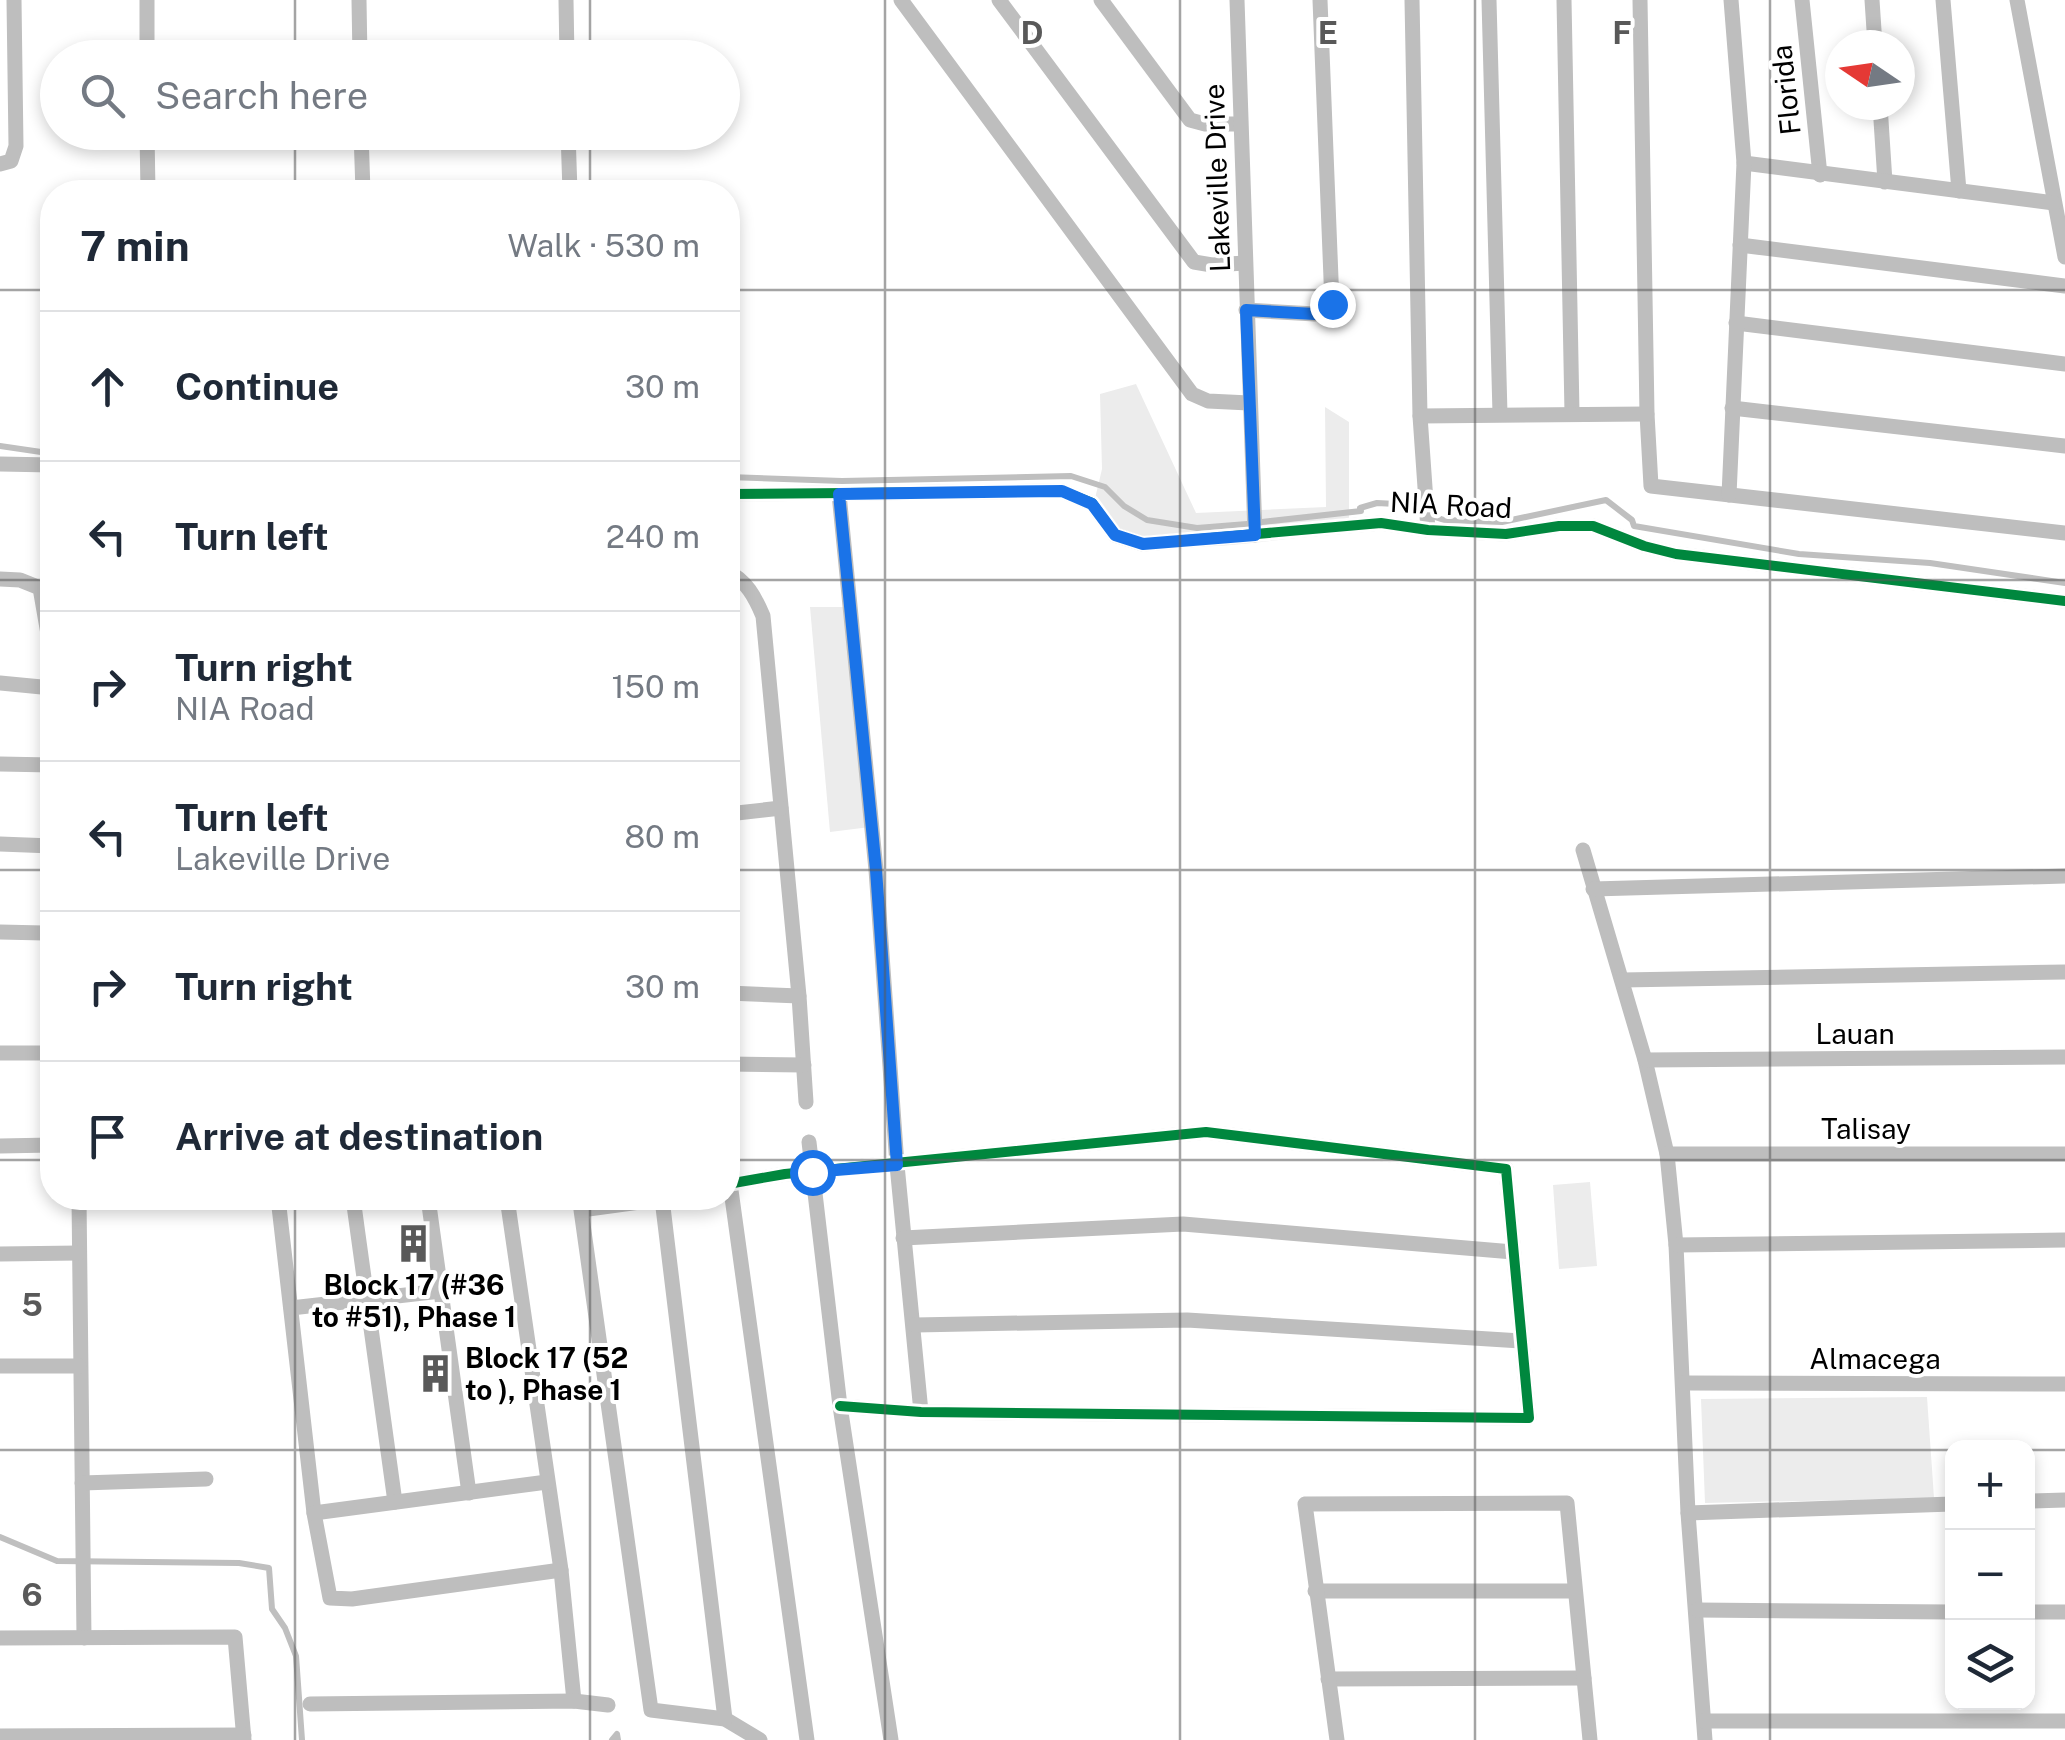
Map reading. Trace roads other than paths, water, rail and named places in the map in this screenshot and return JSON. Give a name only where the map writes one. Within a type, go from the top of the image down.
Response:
[{"type":"street","points":[[0,164],[11,161],[14,155],[8,77],[14,0]]},
{"type":"street","points":[[148,0],[148,40]]},
{"type":"street","points":[[359,0],[360,40]]},
{"type":"street","points":[[566,0],[567,40]]},
{"type":"street","points":[[901,0],[1192,394],[1208,402],[1249,403]]},
{"type":"street","points":[[999,0],[1194,262],[1245,263]]},
{"type":"street","points":[[1101,0],[1190,120],[1240,124]]},
{"type":"street","name":"Lakeville Drive","points":[[1237,0],[1255,535]]},
{"type":"street","points":[[1246,310],[1315,314],[1332,304],[1320,0]]},
{"type":"street","points":[[1412,0],[1420,416],[1428,521]]},
{"type":"street","points":[[1490,0],[1500,414]]},
{"type":"street","points":[[1564,0],[1572,412]]},
{"type":"street","points":[[1640,0],[1647,414],[1652,486],[2065,533]]},
{"type":"street","points":[[1729,495],[1744,163],[1731,0]]},
{"type":"street","name":"Florida","points":[[1802,0],[1820,175]]},
{"type":"street","points":[[1872,0],[1874,30]]},
{"type":"street","points":[[1943,0],[1959,192]]},
{"type":"street","points":[[2017,0],[2065,257]]},
{"type":"street","points":[[1881,120],[1885,182]]},
{"type":"street","points":[[148,150],[148,180]]},
{"type":"street","points":[[362,150],[362,180]]},
{"type":"street","points":[[569,150],[570,180]]},
{"type":"street","points":[[1744,163],[2054,203]]},
{"type":"street","points":[[1740,245],[2065,286]]},
{"type":"street","points":[[1736,323],[2065,364]]},
{"type":"street","points":[[1732,408],[2065,446]]},
{"type":"street","points":[[1420,416],[1647,414]]},
{"type":"street","points":[[0,464],[40,465]]},
{"type":"street","name":"NIA Road","points":[[740,494],[1062,491],[1092,504],[1115,535],[1143,544],[1381,522],[1428,521],[1506,534],[1559,526],[1593,526],[1676,554],[2065,601]]},
{"type":"street","points":[[839,494],[876,870],[897,1165],[921,1412]]},
{"type":"street","points":[[740,578],[763,616],[800,996],[806,1102]]},
{"type":"street","points":[[0,579],[20,580],[40,588]]},
{"type":"street","points":[[0,683],[40,687]]},
{"type":"street","points":[[0,764],[40,765]]},
{"type":"street","points":[[740,813],[781,808]]},
{"type":"street","points":[[0,844],[40,846]]},
{"type":"street","points":[[1582,850],[1645,1060],[1666,1154],[1676,1245],[1688,1512],[1705,1740]]},
{"type":"street","points":[[1593,889],[2065,876]]},
{"type":"street","points":[[0,932],[40,933]]},
{"type":"street","points":[[1622,980],[2065,972]]},
{"type":"street","points":[[740,994],[800,996]]},
{"type":"street","points":[[0,1052],[40,1053]]},
{"type":"street","name":"Lauan","points":[[1645,1060],[2065,1057]]},
{"type":"street","points":[[740,1064],[804,1065]]},
{"type":"street","points":[[740,1181],[1206,1132],[1506,1170],[1530,1418],[921,1412],[840,1406]]},
{"type":"street","points":[[810,1142],[840,1406],[891,1740]]},
{"type":"street","points":[[0,1146],[40,1145]]},
{"type":"street","name":"Talisay","points":[[1666,1154],[2065,1154]]},
{"type":"street","points":[[78,1210],[84,1638]]},
{"type":"street","points":[[279,1210],[314,1513],[330,1598],[352,1599],[560,1570]]},
{"type":"street","points":[[355,1210],[395,1502]]},
{"type":"street","points":[[430,1210],[469,1493]]},
{"type":"street","points":[[509,1210],[560,1570],[574,1701]]},
{"type":"street","points":[[581,1210],[651,1710],[725,1719],[760,1740]]},
{"type":"street","points":[[667,1210],[725,1719]]},
{"type":"street","points":[[732,1210],[807,1740]]},
{"type":"street","points":[[904,1238],[1183,1224],[1513,1252]]},
{"type":"street","points":[[1676,1245],[2065,1240]]},
{"type":"street","points":[[0,1254],[79,1253]]},
{"type":"street","points":[[291,1308],[441,1291]]},
{"type":"street","points":[[914,1325],[1187,1320],[1521,1340]]},
{"type":"street","points":[[0,1366],[79,1366]]},
{"type":"street","name":"Almacega","points":[[1684,1383],[2065,1384]]},
{"type":"street","points":[[82,1483],[206,1479]]},
{"type":"street","points":[[314,1513],[547,1482]]},
{"type":"street","points":[[2035,1502],[2065,1500]]},
{"type":"street","points":[[1336,1740],[1305,1504],[1568,1503],[1590,1740]]},
{"type":"street","points":[[1688,1512],[1945,1504]]},
{"type":"street","points":[[1315,1591],[1576,1590]]},
{"type":"street","points":[[1696,1610],[1945,1612]]},
{"type":"street","points":[[2035,1612],[2065,1612]]},
{"type":"street","points":[[0,1638],[235,1637],[244,1738],[0,1736]]},
{"type":"street","points":[[1328,1679],[1584,1678]]},
{"type":"street","points":[[310,1704],[574,1701],[608,1705]]},
{"type":"street","points":[[1704,1721],[2065,1722]]},
{"type":"waterway","points":[[0,446],[40,452]]},
{"type":"waterway","points":[[740,477],[842,481],[1071,476],[1105,487],[1124,506],[1147,520],[1197,528],[1247,524]]},
{"type":"waterway","points":[[1262,522],[1361,511],[1360,508],[1377,503],[1396,504],[1444,520],[1502,522],[1606,500],[1632,520],[1634,526],[1799,554],[1930,563],[2065,583]]},
{"type":"waterway","points":[[0,1537],[57,1561],[239,1563],[269,1568],[272,1609],[296,1656],[302,1740]]},
{"type":"waterway","points":[[612,1740],[617,1734],[618,1740]]},
{"type":"place","name":"Block 17 (#36 to #51), Phase 1","points":[[414,1243]]},
{"type":"place","name":"Block 17 (52 to ), Phase 1","points":[[435,1374]]}]
